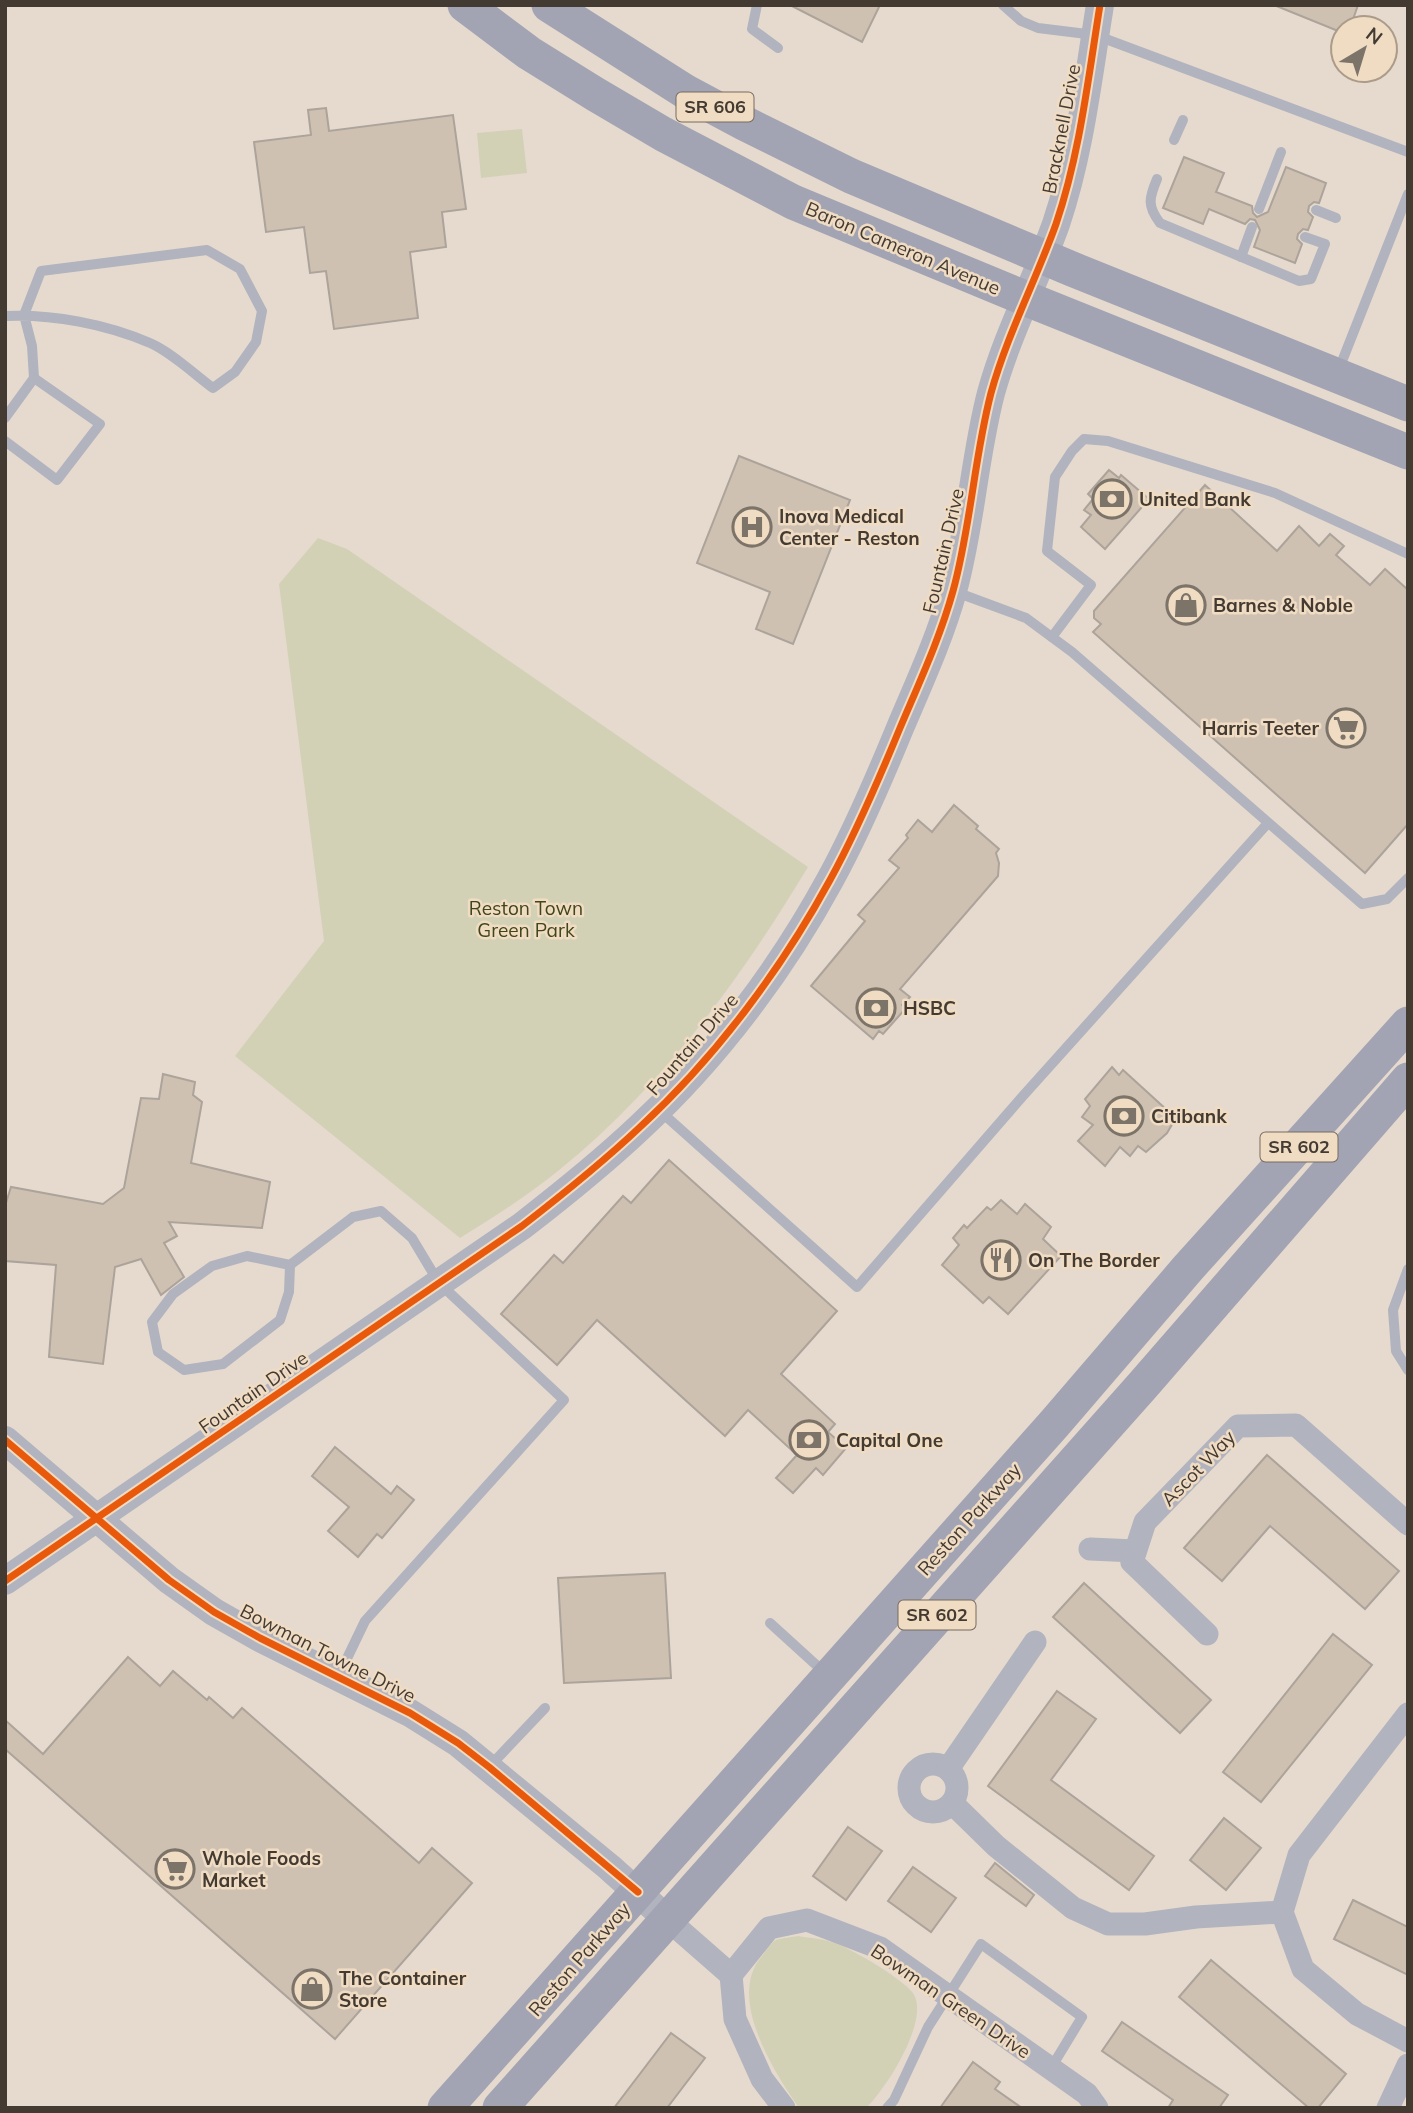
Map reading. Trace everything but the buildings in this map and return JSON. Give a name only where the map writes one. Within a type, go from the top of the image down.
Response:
[{"type":"main road","name":"Baron Cameron Avenue","points":[[465,5],[529,53],[663,135],[793,202],[1408,452]]},
{"type":"main road","name":"SR 606","points":[[549,5],[686,92],[807,155],[890,194],[1408,404]]},
{"type":"main road","name":"Reston Parkway","points":[[445,2108],[1054,1424],[1188,1268],[1408,1024]]},
{"type":"main road","name":"Reston Parkway","points":[[500,2108],[1152,1374],[1408,1080]]},
{"type":"street","name":"Bracknell Drive","points":[[1043,256],[1063,201],[1079,144],[1100,5]]},
{"type":"street","name":"Fountain Drive","points":[[5,1581],[522,1226],[584,1178],[658,1109],[696,1069],[742,1013],[787,950],[829,882],[887,761],[943,623],[968,532],[980,440],[992,389],[1043,256]]},
{"type":"street","name":"Ascot Way","points":[[1135,1551],[1145,1522],[1238,1426],[1296,1425],[1408,1524]]},
{"type":"street","name":"Bowman Towne Drive","points":[[5,1440],[169,1580],[214,1612],[410,1713],[457,1743],[489,1767],[667,1919]]},
{"type":"street","points":[[1090,1549],[1135,1551],[1132,1562],[1207,1634]]},
{"type":"street","points":[[947,1769],[1035,1642]]},
{"type":"street","points":[[1408,1714],[1299,1855],[1282,1912],[1303,1969],[1357,2014],[1408,2041]]},
{"type":"street","points":[[936,1764],[947,1769],[955,1779],[957,1791],[952,1803],[942,1810],[930,1812],[918,1807],[910,1797],[908,1785],[913,1773],[923,1766],[936,1764]]},
{"type":"street","points":[[952,1803],[996,1846],[1073,1908],[1108,1924],[1145,1924],[1196,1917],[1282,1912]]},
{"type":"street","points":[[667,1919],[731,1975],[735,2019],[761,2079],[784,2108]]},
{"type":"street","name":"Bowman Green Drive","points":[[731,1975],[769,1928],[807,1920],[880,1948],[1087,2094],[1097,2108]]},
{"type":"street","points":[[1388,2108],[1408,2065]]},
{"type":"lane","points":[[757,5],[752,29],[778,48]]},
{"type":"lane","points":[[1003,5],[1020,21],[1038,28],[1095,35],[1408,152]]},
{"type":"lane","points":[[1174,140],[1183,120]]},
{"type":"lane","points":[[1259,209],[1271,191],[1281,152]]},
{"type":"lane","points":[[1157,179],[1149,198],[1151,211],[1160,223],[1299,281],[1311,279],[1325,244],[1305,237]]},
{"type":"lane","points":[[1337,375],[1408,194]]},
{"type":"lane","points":[[1316,210],[1336,218]]},
{"type":"lane","points":[[1241,257],[1252,227]]},
{"type":"lane","points":[[5,316],[24,315],[97,324],[152,344],[213,388],[235,372],[256,342],[262,312],[240,269],[207,250],[41,271],[24,315],[32,346],[34,378],[5,418]]},
{"type":"lane","points":[[5,441],[57,480],[100,424],[34,378]]},
{"type":"lane","points":[[1052,637],[1091,585],[1047,551],[1055,477],[1072,451],[1084,439],[1108,442],[1275,492],[1408,554]]},
{"type":"lane","points":[[953,591],[1026,618],[1072,652],[1362,904],[1387,899],[1408,878]]},
{"type":"lane","points":[[658,1109],[857,1287],[1022,1097],[1268,823]]},
{"type":"lane","points":[[290,1265],[289,1292],[280,1320],[223,1364],[184,1370],[158,1352],[152,1322],[173,1294],[212,1266],[247,1256],[290,1265],[352,1217],[381,1211],[412,1238],[439,1283],[564,1400],[365,1621],[338,1677]]},
{"type":"lane","points":[[1408,1269],[1393,1310],[1396,1351],[1408,1370]]},
{"type":"lane","points":[[769,1623],[829,1677]]},
{"type":"lane","points":[[489,1767],[545,1708]]},
{"type":"lane","points":[[887,2108],[894,2100],[928,2027],[981,1944],[1082,2017],[1051,2068]]},
{"type":"green space","points":[[522,129],[527,173],[481,178],[477,133]]},
{"type":"green space","name":"Reston Town Green Park","points":[[318,538],[347,549],[808,867],[726,991],[696,1030],[631,1104],[596,1139],[546,1180],[460,1238],[235,1056],[324,941],[279,584]]},
{"type":"green space","points":[[798,1936],[826,1940],[843,1946],[888,1973],[913,1993],[917,2005],[911,2036],[884,2086],[866,2108],[799,2108],[778,2075],[758,2034],[751,2013],[749,1992],[752,1973],[774,1941]]},
{"type":"cycle path","points":[[5,1581],[522,1226],[611,1154],[667,1101],[720,1042],[768,980],[811,914],[849,843],[942,626],[959,566],[991,393],[1005,350],[1056,224],[1071,170],[1100,5]]},
{"type":"cycle path","points":[[5,1440],[169,1580],[214,1612],[260,1638],[410,1713],[458,1743],[638,1892]]},
{"type":"place","name":"United Bank","points":[[1112,499]]},
{"type":"place","name":"Inova Medical Center - Reston","points":[[752,527]]},
{"type":"place","name":"Barnes & Noble","points":[[1186,605]]},
{"type":"place","name":"Harris Teeter","points":[[1346,728]]},
{"type":"place","name":"HSBC","points":[[876,1008]]},
{"type":"place","name":"Citibank","points":[[1124,1116]]},
{"type":"place","name":"On The Border","points":[[1001,1260]]},
{"type":"place","name":"Capital One","points":[[809,1440]]},
{"type":"place","name":"Whole Foods Market","points":[[175,1869]]},
{"type":"place","name":"The Container Store","points":[[312,1989]]}]
